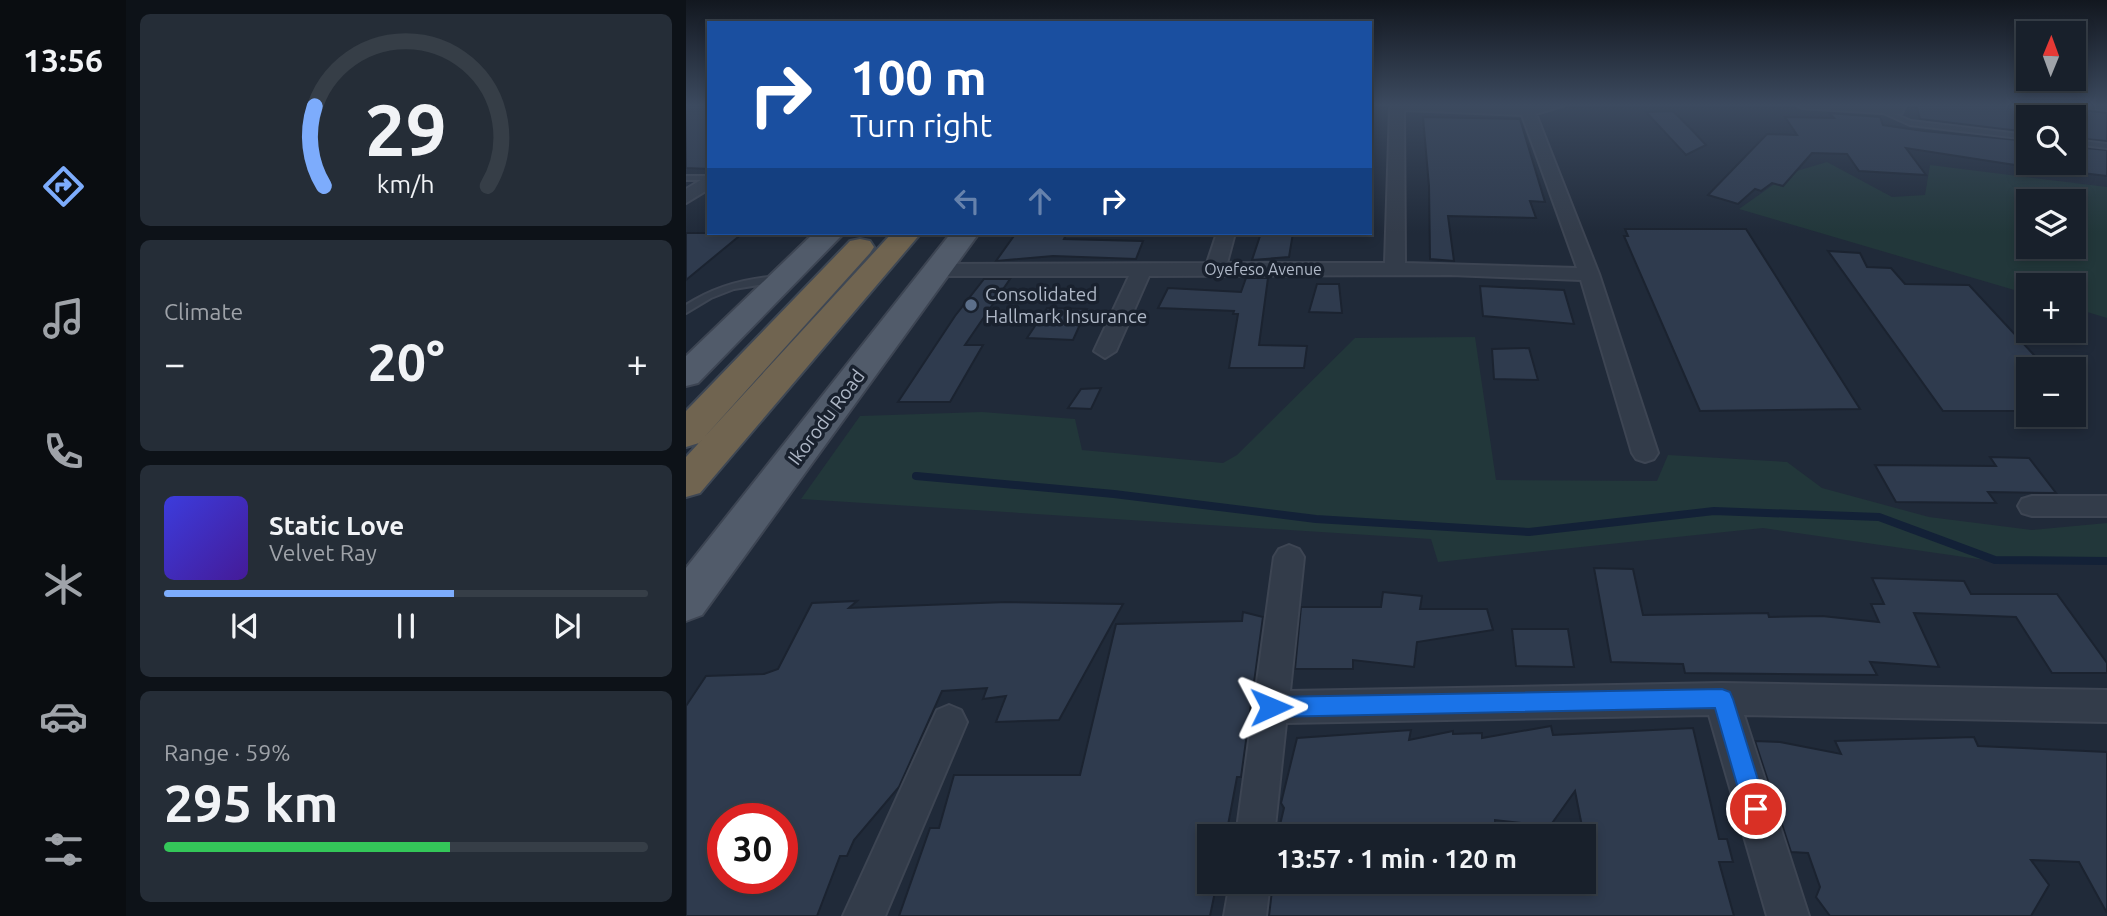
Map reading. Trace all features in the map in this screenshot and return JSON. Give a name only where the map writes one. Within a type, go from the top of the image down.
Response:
[{"type":"highway","points":[[686,434],[871,235]]},
{"type":"highway","points":[[686,484],[905,235]]},
{"type":"main road","points":[[686,375],[828,235]]},
{"type":"main road","name":"Ikorodu Road","points":[[686,602],[963,235]]},
{"type":"street","points":[[1395,269],[1397,147]]},
{"type":"street","points":[[1541,147],[1589,274],[1645,453]]},
{"type":"street","points":[[686,198],[707,181]]},
{"type":"street","points":[[1215,269],[1225,235]]},
{"type":"street","points":[[1105,351],[1142,269]]},
{"type":"street","name":"Oyefeso Avenue","points":[[937,270],[1395,269],[1589,274]]},
{"type":"street","points":[[2032,506],[2107,506]]},
{"type":"street","points":[[1256,824],[1289,557]]},
{"type":"street","points":[[1271,707],[1722,699],[2107,706]]},
{"type":"street","points":[[1722,699],[1788,916]]},
{"type":"street","points":[[864,916],[948,722]]},
{"type":"street","points":[[1245,916],[1248,894]]},
{"type":"lane","points":[[686,178],[707,179]]},
{"type":"lane","points":[[686,310],[723,288],[743,281],[783,279]]},
{"type":"green space","points":[[1827,162],[1892,197],[1925,195],[1930,165],[2107,187],[2107,318],[2086,312],[2086,273],[2016,273],[2016,290],[1739,209],[1790,173]]},
{"type":"green space","points":[[1475,337],[1496,480],[1657,481],[1668,455],[1787,462],[1822,488],[1929,517],[2032,530],[2107,523],[2107,560],[1999,562],[1763,528],[1438,562],[1431,539],[801,499],[860,416],[982,412],[1075,419],[1082,450],[1223,463],[1237,455],[1355,338]]},
{"type":"building","points":[[686,147],[707,147],[707,169],[686,168]]},
{"type":"building","points":[[1426,147],[1528,147],[1545,202],[1530,201],[1536,218],[1448,216],[1454,261],[1430,259]]},
{"type":"building","points":[[1678,147],[1703,147],[1686,155]]},
{"type":"building","points":[[1755,147],[2016,147],[2016,165],[1906,148],[1926,175],[1859,171],[1847,154],[1812,153],[1783,186],[1772,183],[1761,191],[1755,189],[1738,204],[1708,195]]},
{"type":"building","points":[[2086,148],[2107,150],[2107,176],[2086,173]]},
{"type":"building","points":[[1625,229],[1746,229],[1860,409],[1700,411],[1624,236],[1628,236]]},
{"type":"building","points":[[686,233],[741,235],[686,280]]},
{"type":"building","points":[[1015,235],[1066,235],[1064,239],[1143,241],[1136,259],[1053,256],[996,261]]},
{"type":"building","points":[[1260,235],[1293,235],[1289,257],[1252,260]]},
{"type":"building","points":[[1828,251],[1860,253],[1867,267],[1891,268],[1905,284],[1969,285],[2016,336],[2016,343],[2023,343],[2036,357],[2016,357],[2016,411],[1943,411]]},
{"type":"building","points":[[1246,278],[1268,278],[1259,345],[1307,346],[1304,368],[1229,368],[1238,314],[1233,314],[1234,311],[1158,308],[1168,288],[1241,292]]},
{"type":"building","points":[[984,279],[1010,279],[965,345],[983,345],[950,402],[898,402],[955,316]]},
{"type":"building","points":[[1317,284],[1339,284],[1342,313],[1309,312]]},
{"type":"building","points":[[1480,286],[1564,290],[1574,324],[1483,316]]},
{"type":"building","points":[[1047,308],[1087,309],[1073,340],[1027,338]]},
{"type":"building","points":[[1529,348],[1538,380],[1494,379],[1492,349]]},
{"type":"building","points":[[1101,388],[1091,409],[1068,408],[1081,389]]},
{"type":"building","points":[[1990,457],[2029,458],[2056,493],[1988,492],[1996,503],[1896,502],[1875,465],[1996,466]]},
{"type":"building","points":[[1594,568],[1633,569],[1643,615],[1768,613],[1769,617],[1822,616],[1879,622],[1871,604],[1884,604],[1872,578],[1964,581],[1971,594],[2057,594],[2107,663],[2107,673],[2052,673],[2016,617],[1914,613],[1939,667],[1870,662],[1877,675],[1685,673],[1683,664],[1611,662]]},
{"type":"building","points":[[1383,592],[1422,596],[1420,609],[1487,609],[1493,630],[1417,642],[1414,667],[1353,660],[1353,669],[1295,669],[1301,607],[1381,607]]},
{"type":"building","points":[[857,601],[849,608],[1007,602],[1123,604],[1059,720],[996,722],[1006,696],[983,699],[987,688],[942,691],[899,787],[854,840],[847,856],[840,856],[817,916],[686,916],[686,706],[706,676],[764,674],[778,669],[812,603]]},
{"type":"building","points":[[1243,612],[1263,617],[1241,777],[1237,777],[1228,824],[1197,824],[1197,894],[1215,894],[1210,916],[899,916],[930,828],[939,828],[954,775],[1080,775],[1116,624],[1242,621]]},
{"type":"building","points":[[1512,629],[1568,629],[1574,667],[1516,666]]},
{"type":"building","points":[[1551,726],[1553,735],[1693,728],[1719,839],[1727,839],[1733,862],[1719,862],[1734,916],[1269,916],[1272,894],[1596,894],[1596,824],[1582,824],[1575,791],[1551,824],[1495,820],[1495,823],[1458,824],[1280,824],[1284,808],[1281,803],[1297,738],[1411,730],[1409,740],[1453,731],[1453,734],[1482,733],[1482,738]]},
{"type":"building","points":[[1974,737],[1978,746],[2107,752],[2107,913],[2079,862],[2031,860],[2049,885],[2031,916],[1830,916],[1816,897],[1820,887],[1808,853],[1791,852],[1755,741],[1780,742],[1841,754],[1835,741]]},
{"type":"waterway","points":[[916,476],[1114,494],[1316,519],[1529,532],[1714,511],[1879,517],[1995,560],[2107,561]]},
{"type":"place","name":"Consolidated Hallmark Insurance","points":[[971,305]]},
{"type":"route","points":[[1271,707],[1722,699],[1756,809]]}]
